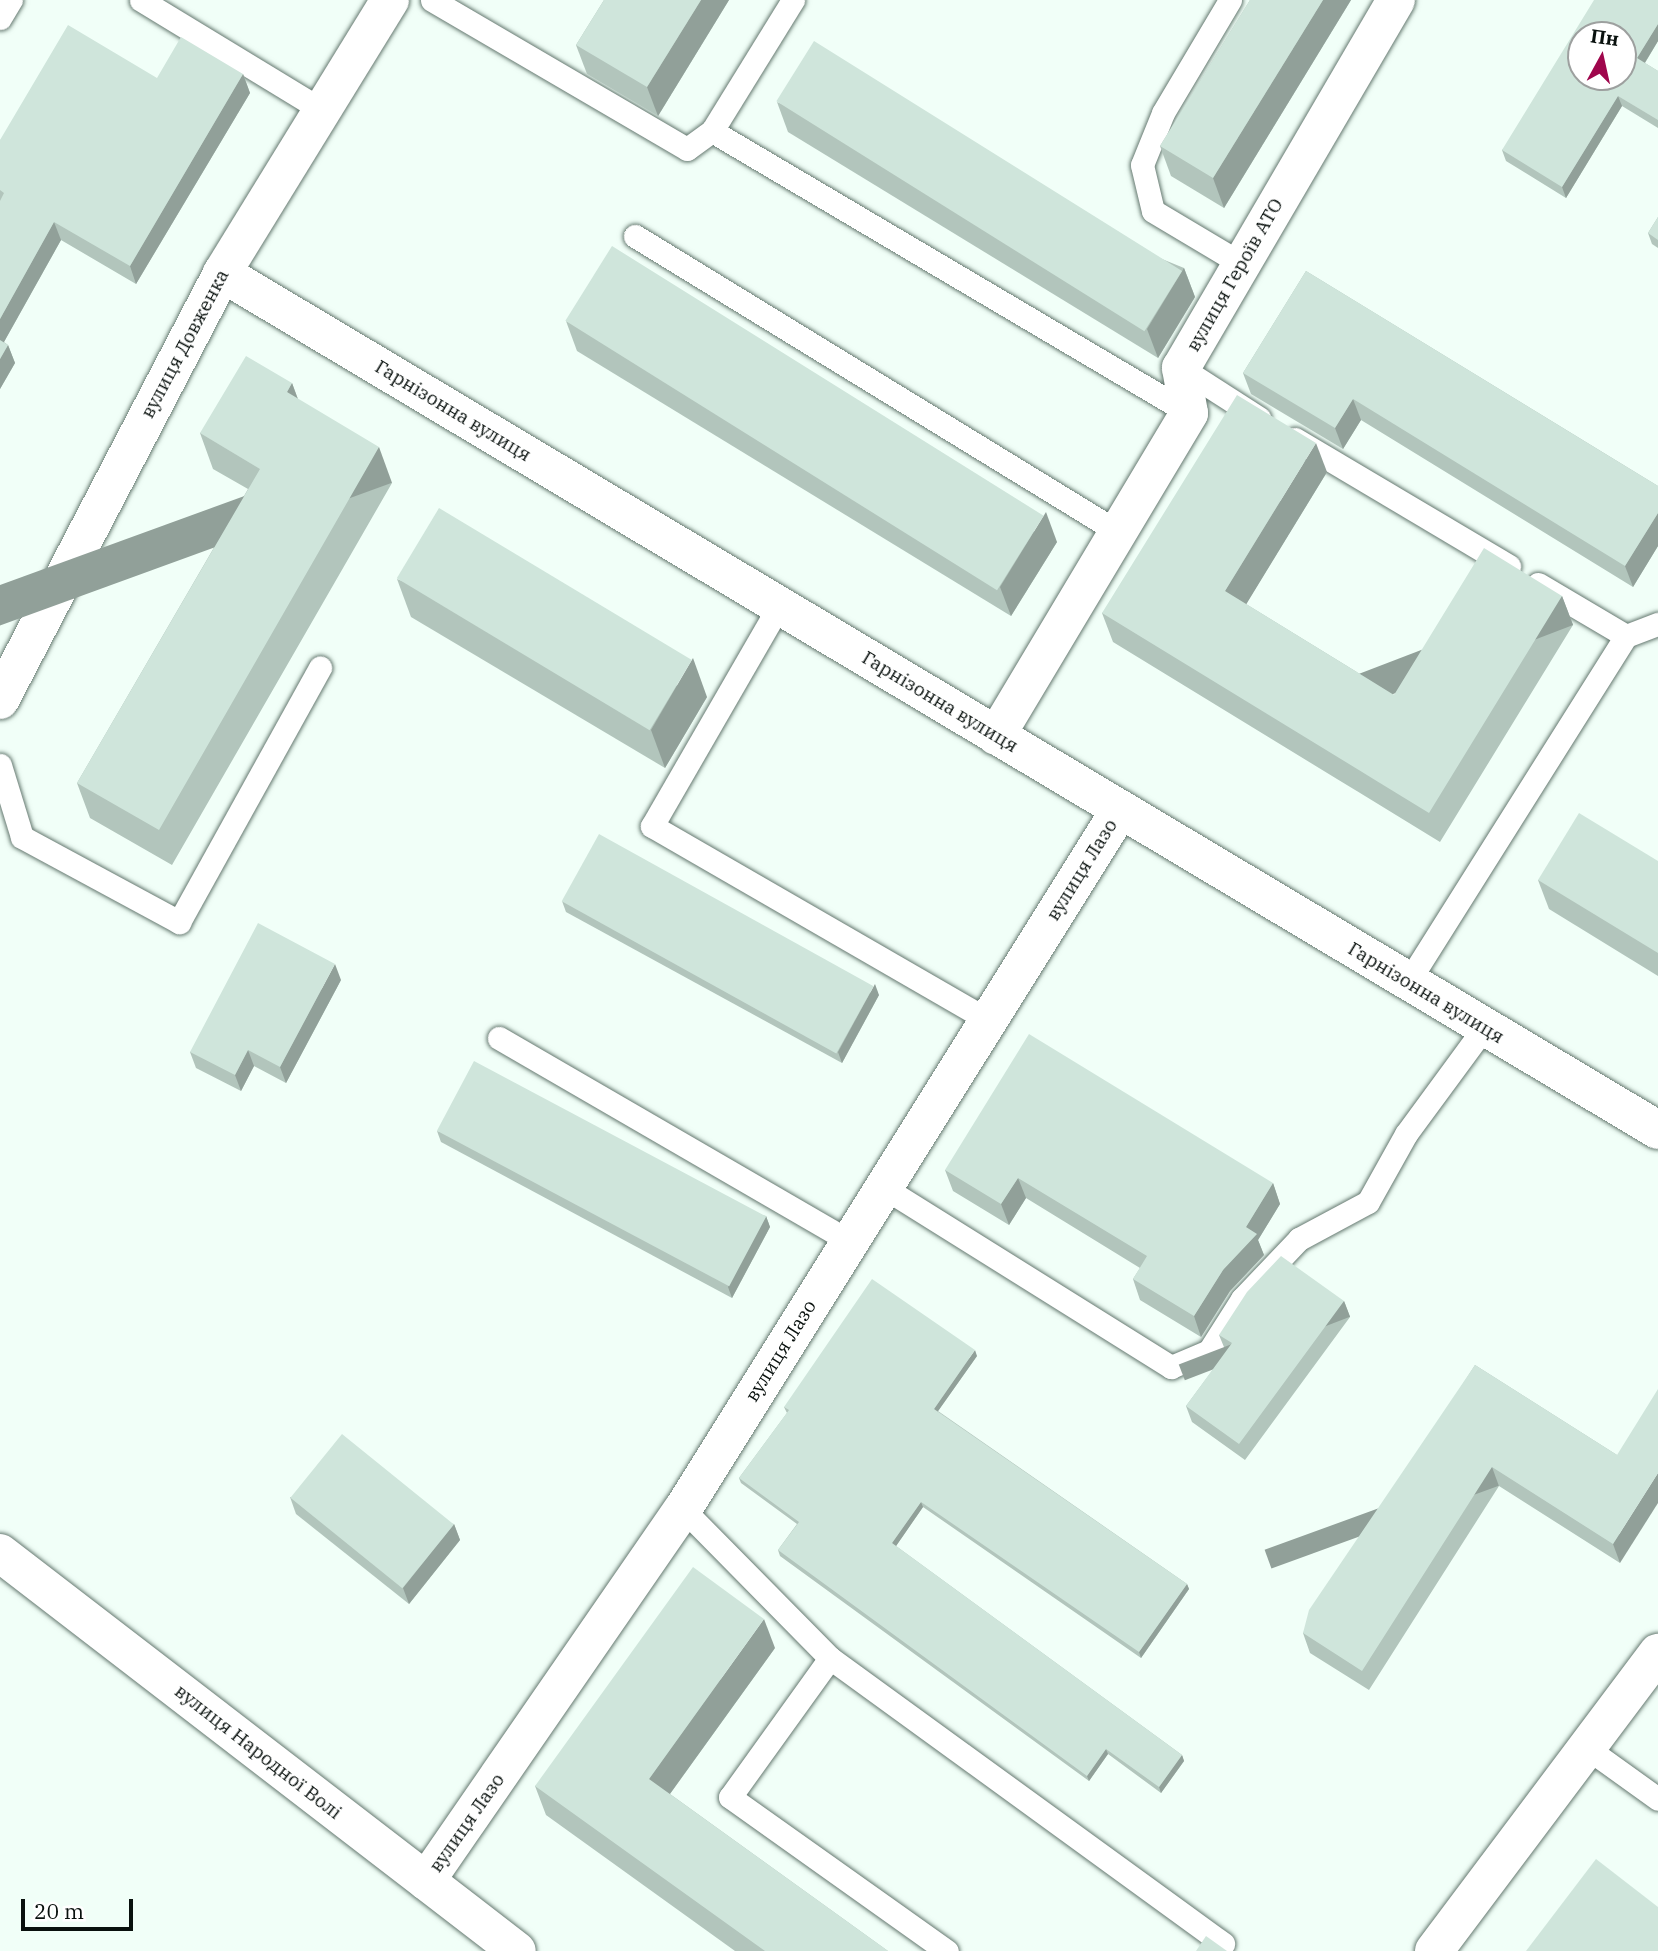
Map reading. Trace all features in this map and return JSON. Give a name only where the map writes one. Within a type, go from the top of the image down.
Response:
[{"type":"street","name":"вулиця Довженка","points":[[3,688],[222,273],[390,0]]},
{"type":"street","name":"вулиця Героїв АТО","points":[[1189,413],[1181,368],[1396,0]]},
{"type":"street","name":"Гарнізонна вулиця","points":[[222,273],[1658,1130]]},
{"type":"street","points":[[996,736],[1189,413]]},
{"type":"street","name":"вулиця Лазо","points":[[426,1881],[683,1509],[1120,810]]},
{"type":"street","name":"вулиця Народної Волі","points":[[0,1553],[426,1881],[502,1947]]},
{"type":"street","points":[[1434,1951],[1658,1653]]},
{"type":"lane","points":[[0,18],[11,0]]},
{"type":"lane","points":[[141,0],[322,110]]},
{"type":"lane","points":[[432,0],[687,149],[712,131],[793,0]]},
{"type":"lane","points":[[1230,0],[1163,113],[1142,164],[1153,211],[1242,264]]},
{"type":"lane","points":[[712,131],[1189,413]]},
{"type":"lane","points":[[635,236],[1118,532]]},
{"type":"lane","points":[[1181,368],[1626,636]]},
{"type":"lane","points":[[779,606],[652,826],[988,1020]]},
{"type":"lane","points":[[1408,982],[1626,636],[1658,624]]},
{"type":"lane","points":[[0,765],[11,838],[179,922],[320,668]]},
{"type":"lane","points":[[883,1187],[1171,1367],[1209,1351],[1242,1299],[1299,1239],[1368,1202],[1406,1134],[1484,1028]]},
{"type":"lane","points":[[499,1038],[849,1241]]},
{"type":"lane","points":[[683,1509],[830,1658],[1225,1949]]},
{"type":"lane","points":[[830,1658],[730,1797],[947,1951]]},
{"type":"lane","points":[[1587,1748],[1658,1799]]},
{"type":"building","points":[[604,0],[701,0],[647,87],[576,45]]},
{"type":"building","points":[[1250,0],[1323,0],[1213,178],[1160,146]]},
{"type":"building","points":[[1594,0],[1658,0],[1658,24],[1637,58],[1637,21],[1581,21]]},
{"type":"building","points":[[68,25],[157,78],[181,37],[243,74],[130,266],[54,222],[0,319],[0,201],[4,193],[0,190],[0,140]]},
{"type":"building","points":[[814,41],[1182,271],[1144,331],[776,101]]},
{"type":"building","points":[[1567,44],[1567,91],[1637,91],[1637,58],[1658,71],[1658,120],[1618,96],[1562,187],[1502,150]]},
{"type":"building","points":[[1658,217],[1658,240],[1648,233]]},
{"type":"building","points":[[612,246],[1044,516],[997,590],[565,321]]},
{"type":"building","points":[[1306,271],[1658,486],[1658,513],[1625,566],[1353,399],[1335,428],[1243,373]]},
{"type":"building","points":[[0,340],[8,345],[0,359]]},
{"type":"building","points":[[246,356],[292,383],[287,392],[379,447],[159,830],[77,783],[260,469],[200,433]]},
{"type":"building","points":[[1237,395],[1316,443],[1225,591],[1394,695],[1484,548],[1562,596],[1429,813],[1102,613]]},
{"type":"building","points":[[439,508],[692,660],[650,730],[397,578]]},
{"type":"building","points":[[1579,813],[1658,861],[1658,953],[1538,880]]},
{"type":"building","points":[[599,834],[874,986],[836,1054],[562,901]]},
{"type":"building","points":[[258,923],[335,964],[280,1067],[248,1050],[235,1075],[190,1052]]},
{"type":"building","points":[[1029,1034],[1273,1183],[1246,1227],[1257,1234],[1223,1270],[1194,1316],[1133,1279],[1147,1256],[1018,1178],[1001,1204],[945,1170]]},
{"type":"building","points":[[474,1061],[766,1216],[729,1286],[437,1131]]},
{"type":"building","points":[[1281,1256],[1344,1301],[1239,1444],[1186,1406],[1232,1343],[1219,1335],[1247,1292]]},
{"type":"building","points":[[872,1279],[975,1350],[934,1409],[1187,1584],[1139,1652],[921,1502],[892,1543],[1182,1755],[1159,1787],[1106,1749],[1087,1776],[778,1550],[799,1522],[739,1478],[789,1410],[784,1407]]},
{"type":"building","points":[[1475,1365],[1617,1455],[1658,1389],[1658,1473],[1613,1544],[1492,1467],[1362,1671],[1303,1633],[1309,1610]]},
{"type":"building","points":[[342,1434],[454,1525],[402,1588],[290,1498]]},
{"type":"building","points":[[693,1567],[764,1619],[649,1779],[888,1951],[765,1951],[535,1786]]},
{"type":"building","points":[[1596,1859],[1658,1907],[1658,1951],[1526,1951]]},
{"type":"building","points":[[1206,1936],[1227,1951],[1196,1951]]}]
